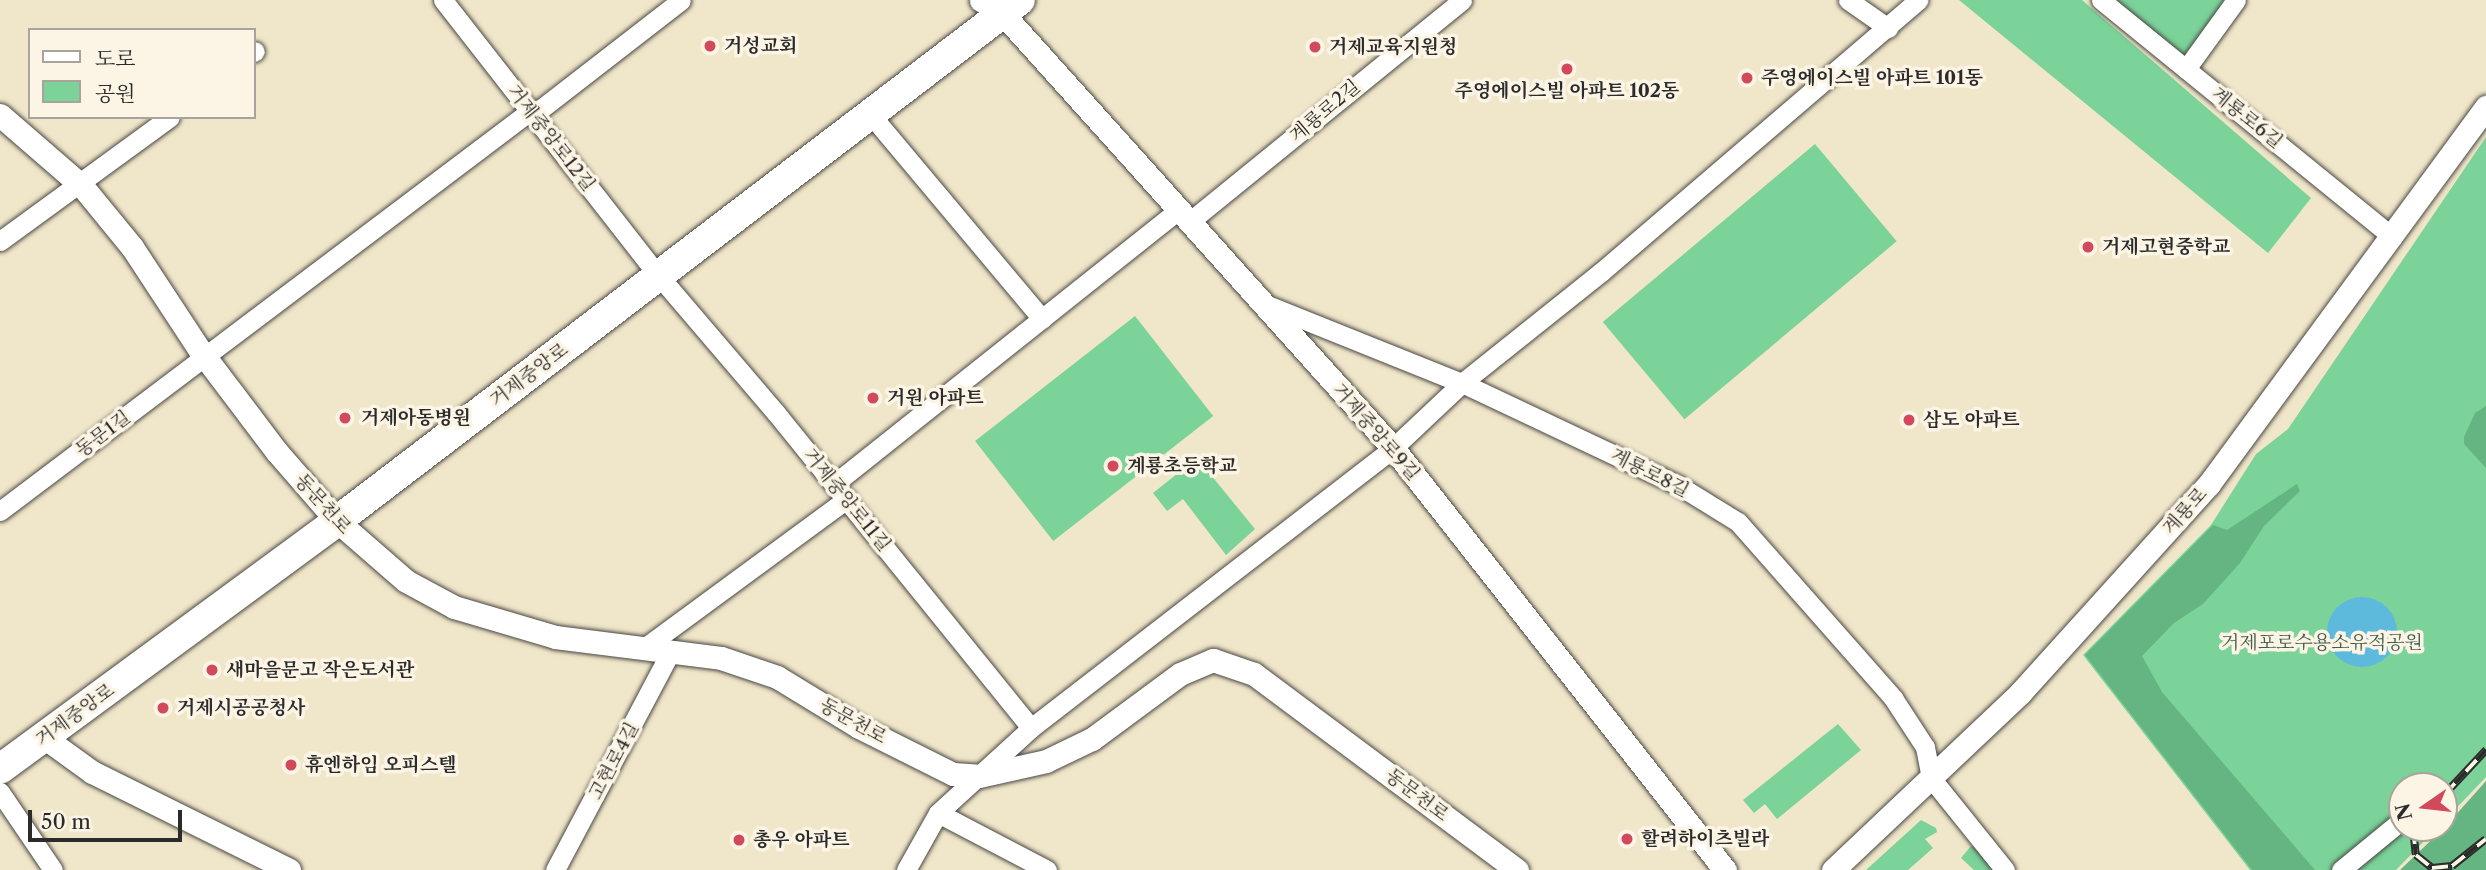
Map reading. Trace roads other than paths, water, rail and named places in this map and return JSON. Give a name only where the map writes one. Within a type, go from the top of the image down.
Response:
[{"type":"main road","name":"거제중앙로","points":[[0,769],[337,521],[871,115],[1001,5]]},
{"type":"street","name":"거제중앙로12길","points":[[443,0],[659,276]]},
{"type":"street","points":[[206,357],[681,0]]},
{"type":"street","name":"계룡로2길","points":[[644,648],[841,491],[1042,319],[1183,217],[1462,0]]},
{"type":"street","points":[[1849,0],[1888,28]]},
{"type":"street","points":[[906,870],[938,813],[1031,728],[1393,448],[1462,383],[1888,28],[1918,0]]},
{"type":"street","name":"계룡로6길","points":[[2101,0],[2393,237]]},
{"type":"street","points":[[2186,69],[2236,0]]},
{"type":"street","name":"거제중앙로9길","points":[[1001,5],[1183,217],[1393,448],[1724,870]]},
{"type":"street","name":"계룡로","points":[[1832,870],[2021,692],[2209,484],[2486,107]]},
{"type":"street","name":"동문천로","points":[[0,115],[82,186],[132,247],[206,357],[277,452],[337,521],[406,581],[454,607],[555,637],[721,658],[777,677],[859,727],[953,774],[979,776],[1046,761],[1092,739],[1181,674],[1213,660],[1254,674],[1517,870]]},
{"type":"street","points":[[871,115],[1042,319]]},
{"type":"street","points":[[0,241],[82,186],[167,119]]},
{"type":"street","name":"거제중앙로11길","points":[[659,276],[841,491],[1031,728]]},
{"type":"street","name":"계룡로8길","points":[[1261,302],[1462,383],[1678,485],[1738,522],[1893,698],[1925,747],[1931,778]]},
{"type":"street","name":"동문1길","points":[[0,510],[206,357]]},
{"type":"street","name":"고현로4길","points":[[555,870],[671,651]]},
{"type":"street","points":[[45,738],[92,772],[289,870]]},
{"type":"street","points":[[1931,778],[2006,870]]},
{"type":"street","points":[[0,792],[53,870]]},
{"type":"street","points":[[938,813],[1047,870]]},
{"type":"street","points":[[2342,870],[2388,832]]},
{"type":"water","points":[[2355,597],[2369,597],[2382,602],[2392,612],[2397,632],[2392,652],[2382,662],[2369,667],[2355,667],[2342,662],[2332,652],[2327,639],[2327,625],[2332,612],[2342,602]]},
{"type":"railway","points":[[2458,780],[2486,750]]},
{"type":"railway","points":[[2415,842],[2416,855],[2432,868],[2452,866],[2486,839]]},
{"type":"place","name":"거성교회","points":[[710,46]]},
{"type":"place","name":"거제교육지원청","points":[[1315,47]]},
{"type":"place","name":"주영에이스빌 아파트 102동","points":[[1567,69]]},
{"type":"place","name":"주영에이스빌 아파트 101동","points":[[1747,78]]},
{"type":"place","name":"거제고현중학교","points":[[2088,247]]},
{"type":"place","name":"거원 아파트","points":[[873,398]]},
{"type":"place","name":"거제아동병원","points":[[345,418]]},
{"type":"place","name":"삼도 아파트","points":[[1909,420]]},
{"type":"place","name":"계룡초등학교","points":[[1113,466]]},
{"type":"place","name":"새마을문고 작은도서관","points":[[212,670]]},
{"type":"place","name":"거제시공공청사","points":[[163,708]]},
{"type":"place","name":"휴엔하임 오피스텔","points":[[291,765]]},
{"type":"place","name":"할려하이츠빌라","points":[[1627,839]]},
{"type":"place","name":"총우 아파트","points":[[739,840]]},
{"type":"park label","name":"거제포로수용소유적공원","points":[[2322,643]]}]
